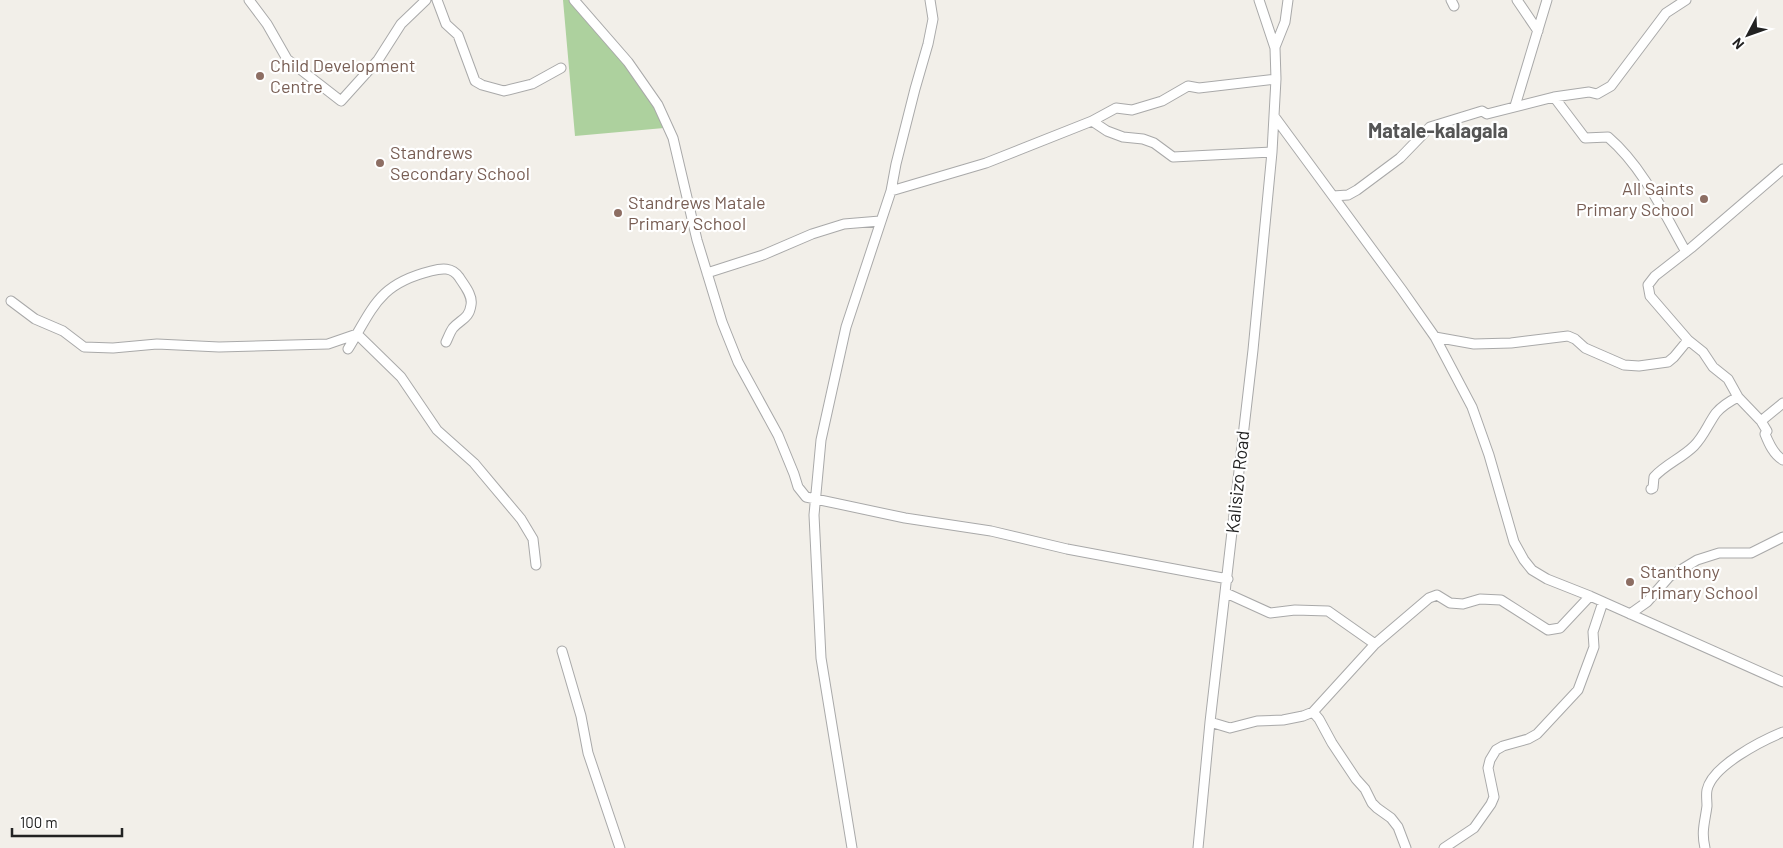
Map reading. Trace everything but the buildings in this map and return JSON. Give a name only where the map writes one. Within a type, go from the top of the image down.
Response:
[{"type":"street","points":[[249,0],[267,24],[287,59],[341,101],[378,60],[401,24],[426,0]]},
{"type":"street","points":[[437,0],[446,24],[458,35],[475,81],[482,86],[504,91],[532,84],[562,68]]},
{"type":"street","points":[[574,0],[628,62],[658,105],[673,138],[697,240],[722,322],[738,362],[778,435],[802,493],[806,497],[906,518],[991,531],[1067,549],[1228,579]]},
{"type":"street","points":[[852,848],[821,658],[814,515],[821,440],[846,327],[891,191],[915,88],[928,44],[933,19],[930,0]]},
{"type":"street","points":[[1260,0],[1275,48]]},
{"type":"street","points":[[1275,48],[1285,22],[1288,0]]},
{"type":"street","points":[[1518,0],[1538,31]]},
{"type":"street","points":[[1515,106],[1547,0]]},
{"type":"street","points":[[1333,196],[1348,195],[1357,190],[1400,158],[1430,127],[1482,111],[1487,114],[1554,97],[1589,92],[1597,94],[1603,91],[1610,86],[1666,13],[1686,0]]},
{"type":"street","name":"Kalisizo Road","points":[[1198,848],[1210,722],[1253,350],[1272,152],[1276,79],[1275,48]]},
{"type":"street","points":[[891,191],[986,163],[1092,121],[1116,108],[1132,110],[1162,101],[1188,86],[1199,88],[1276,79]]},
{"type":"street","points":[[1554,97],[1585,138],[1608,137],[1619,146],[1657,199],[1686,252]]},
{"type":"street","points":[[1274,116],[1435,337],[1472,407],[1489,455],[1514,542],[1524,560],[1539,575],[1783,682]]},
{"type":"street","points":[[1092,121],[1107,131],[1123,137],[1143,138],[1154,143],[1173,157],[1272,152]]},
{"type":"street","points":[[1783,168],[1686,252],[1655,276],[1648,285],[1650,296],[1688,340],[1703,352],[1713,367],[1728,380],[1738,397],[1761,420],[1767,431],[1765,434],[1768,443],[1779,458],[1783,460]]},
{"type":"street","points":[[706,273],[764,255],[812,234],[844,224],[880,221]]},
{"type":"street","points":[[348,350],[378,300],[393,286],[415,275],[444,268],[455,272],[472,301],[468,315],[453,328],[446,342]]},
{"type":"street","points":[[11,301],[35,319],[63,331],[84,347],[113,348],[157,344],[219,347],[328,344],[357,334]]},
{"type":"street","points":[[357,334],[401,377],[437,430],[474,463],[521,519],[534,539],[536,565]]},
{"type":"street","points":[[1435,337],[1474,344],[1511,343],[1568,336],[1575,339],[1585,348],[1624,365],[1639,366],[1668,362],[1688,340]]},
{"type":"street","points":[[1651,488],[1654,488],[1654,477],[1692,448],[1702,438],[1715,414],[1730,401],[1738,397]]},
{"type":"street","points":[[1761,420],[1783,403]]},
{"type":"street","points":[[1630,614],[1647,602],[1669,577],[1698,560],[1719,553],[1751,553],[1783,537]]},
{"type":"street","points":[[1226,593],[1270,613],[1295,610],[1328,610],[1375,644]]},
{"type":"street","points":[[1210,722],[1230,728],[1258,720],[1283,720],[1313,712],[1375,644],[1429,598],[1437,595],[1450,603],[1463,604],[1480,599],[1501,600],[1548,630],[1560,628],[1590,596]]},
{"type":"street","points":[[1444,848],[1474,828],[1491,804],[1494,797],[1488,768],[1496,750],[1537,734],[1578,690],[1594,647],[1594,632],[1603,602]]},
{"type":"street","points":[[562,651],[581,716],[588,753],[620,848]]},
{"type":"street","points":[[1313,712],[1356,779],[1365,789],[1372,803],[1391,818],[1398,827],[1406,848]]},
{"type":"street","points":[[1705,848],[1702,837],[1707,805],[1707,789],[1713,777],[1730,761],[1783,732]]},
{"type":"green space","points":[[563,0],[571,0],[623,61],[647,94],[664,128],[575,136]]},
{"type":"place","name":"Child Development Centre","points":[[260,76]]},
{"type":"place","name":"Standrews Secondary School","points":[[380,163]]},
{"type":"place","name":"All Saints Primary School","points":[[1704,199]]},
{"type":"place","name":"Standrews Matale Primary School","points":[[618,213]]},
{"type":"place","name":"Stanthony Primary School","points":[[1630,582]]},
{"type":"district","name":"Matale-kalagala","points":[[1438,131]]}]
